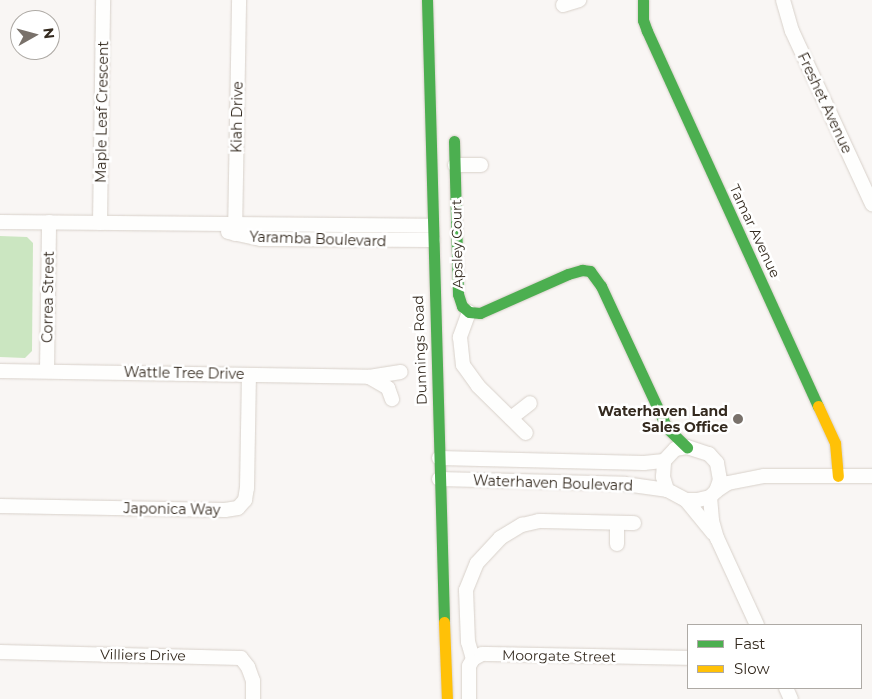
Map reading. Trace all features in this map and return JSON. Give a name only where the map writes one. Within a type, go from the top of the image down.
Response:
[{"type":"street","name":"Maple Leaf Crescent","points":[[100,223],[103,0]]},
{"type":"street","name":"Kiah Drive","points":[[235,229],[239,0]]},
{"type":"street","name":"Dunnings Road","points":[[427,0],[439,479],[447,699]]},
{"type":"street","points":[[563,5],[580,0]]},
{"type":"street","name":"Tamar Avenue","points":[[643,0],[643,20],[647,31],[835,443],[838,476]]},
{"type":"street","name":"Freshet Avenue","points":[[783,0],[786,14],[796,39],[872,204]]},
{"type":"street","name":"Apsley Court","points":[[454,141],[458,294],[461,304],[468,312]]},
{"type":"street","points":[[456,165],[481,165]]},
{"type":"street","name":"Yaramba Boulevard","points":[[0,222],[206,225],[235,229],[432,233]]},
{"type":"street","name":"Correa Street","points":[[47,371],[49,222]]},
{"type":"street","points":[[526,433],[474,382],[463,365],[460,337],[468,312],[477,314],[486,311],[568,274],[586,270],[597,277],[667,428],[687,447],[709,454],[717,463],[728,470],[751,478]]},
{"type":"street","name":"Wattle Tree Drive","points":[[0,370],[369,377],[401,372]]},
{"type":"street","name":"Japonica Way","points":[[0,506],[225,510],[238,508],[245,500],[247,488],[249,374]]},
{"type":"street","points":[[369,377],[388,388],[392,399]]},
{"type":"street","points":[[511,418],[530,403]]},
{"type":"street","points":[[667,428],[663,477],[667,490],[686,500],[717,538]]},
{"type":"street","points":[[666,458],[675,449],[687,447]]},
{"type":"street","name":"Waterhaven Boulevard","points":[[439,458],[644,463],[666,458]]},
{"type":"street","points":[[717,463],[720,473],[713,494],[712,521],[717,538],[757,624]]},
{"type":"street","points":[[686,500],[698,500],[713,494],[728,483],[751,478],[872,476]]},
{"type":"street","name":"Waterhaven Boulevard","points":[[439,479],[625,484],[667,490]]},
{"type":"street","points":[[469,699],[468,670],[473,659],[468,642],[466,590],[477,563],[500,538],[516,527],[539,521],[634,523]]},
{"type":"street","points":[[617,523],[617,544]]},
{"type":"street","name":"Villiers Drive","points":[[0,652],[241,658],[248,667],[253,681],[253,699]]},
{"type":"street","name":"Moorgate Street","points":[[473,659],[482,654],[687,658]]},
{"type":"green space","points":[[0,236],[27,237],[33,243],[32,351],[25,358],[0,357]]},
{"type":"traffic: fast","points":[[427,0],[444,622]]},
{"type":"traffic: fast","points":[[643,0],[643,20],[647,31],[818,406]]},
{"type":"traffic: fast","points":[[454,141],[458,294],[462,306],[469,312],[480,313],[568,274],[582,270],[590,271],[601,286],[667,428],[687,447]]},
{"type":"traffic: slow","points":[[818,406],[835,443],[838,476]]},
{"type":"traffic: slow","points":[[444,622],[447,699]]},
{"type":"place","name":"Waterhaven Land Sales Office","points":[[738,419]]}]
